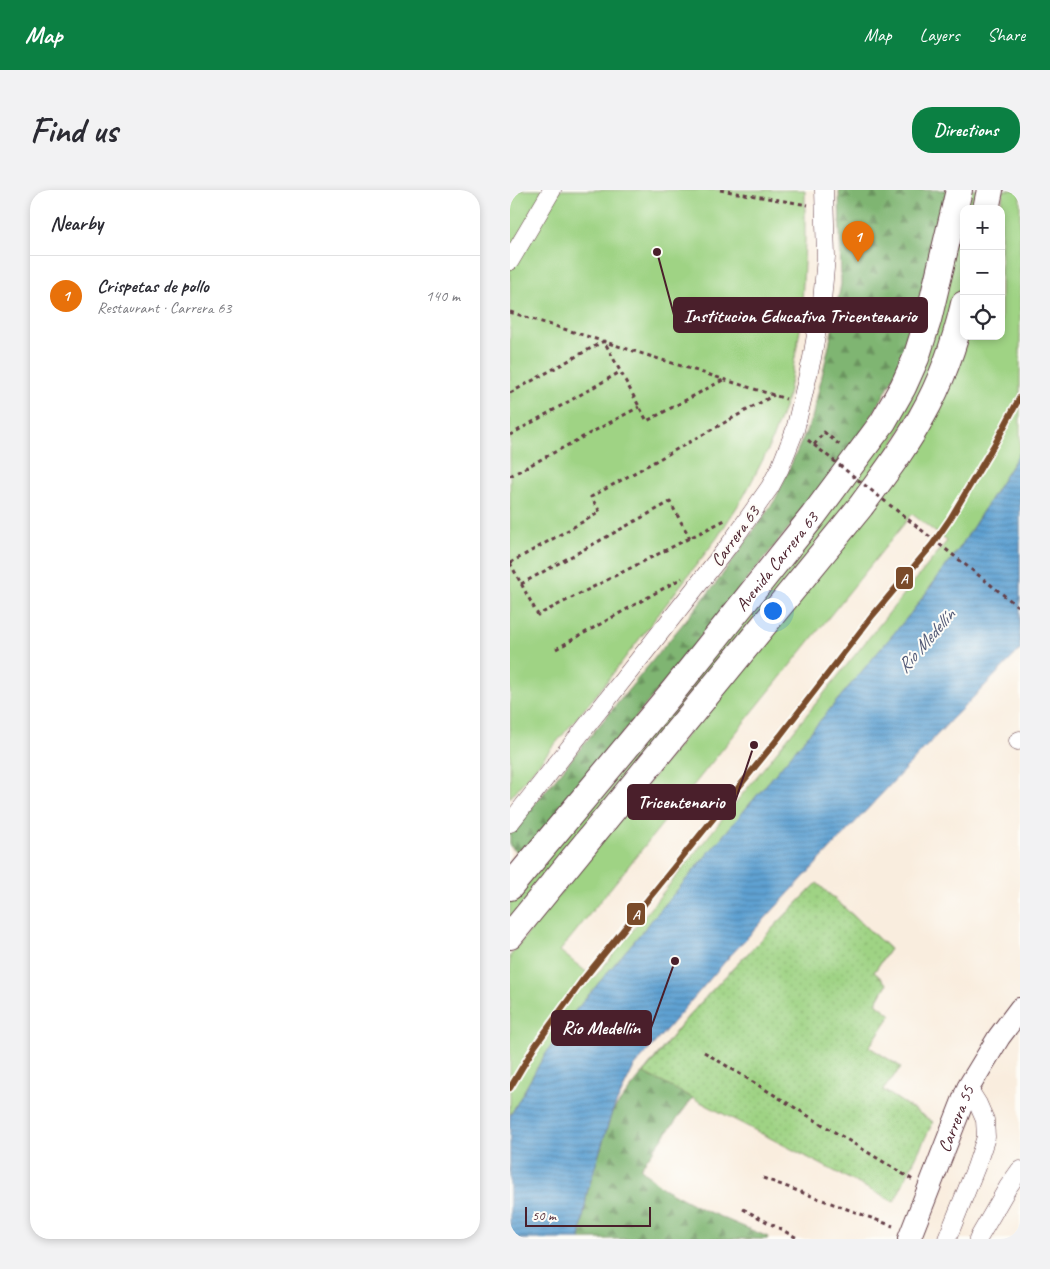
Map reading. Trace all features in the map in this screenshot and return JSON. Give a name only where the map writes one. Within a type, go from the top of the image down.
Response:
[{"type":"highway","name":"Avenida Carrera 63","points":[[510,887],[680,682],[813,516],[857,459],[893,405],[916,358],[930,311],[959,190]]},
{"type":"highway","points":[[987,205],[990,190]]},
{"type":"highway","name":"Avenida Carrera 63","points":[[510,936],[855,513],[896,458],[922,416],[942,374],[956,339],[960,322]]},
{"type":"main road","name":"Carrera 55","points":[[903,1233],[968,1088],[998,1037],[1020,1008]]},
{"type":"street","points":[[510,261],[552,190]]},
{"type":"street","name":"Carrera 63","points":[[510,823],[704,579],[760,502],[780,468],[789,448],[801,404],[812,358],[822,301],[826,257],[824,199]]},
{"type":"street","points":[[998,1037],[1020,1025]]},
{"type":"street","points":[[948,1239],[986,1137],[985,1120],[968,1088]]},
{"type":"street","points":[[978,1239],[1020,1170]]},
{"type":"path","points":[[720,190],[824,199]]},
{"type":"path","points":[[510,312],[801,404]]},
{"type":"path","points":[[604,341],[647,421],[724,379]]},
{"type":"path","points":[[510,393],[604,341]]},
{"type":"path","points":[[510,435],[620,372]]},
{"type":"path","points":[[760,502],[538,615],[510,563],[600,512],[591,497],[774,395]]},
{"type":"path","points":[[510,476],[639,407]]},
{"type":"path","points":[[857,459],[824,432],[814,445],[1020,608]]},
{"type":"path","points":[[521,584],[670,502],[690,538]]},
{"type":"path","points":[[556,649],[689,573]]},
{"type":"path","points":[[704,1052],[915,1181]]},
{"type":"path","points":[[762,1178],[903,1233]]},
{"type":"path","points":[[743,1209],[799,1239]]},
{"type":"green space","points":[[510,190],[805,190],[805,241],[801,325],[787,400],[768,450],[744,496],[717,538],[601,689],[510,798]]},
{"type":"green space","points":[[839,190],[949,190],[933,265],[908,347],[881,400],[851,451],[523,857],[510,846],[510,834],[718,581],[775,500],[812,418],[829,346],[841,284]]},
{"type":"green space","points":[[966,190],[984,190],[981,205],[961,205]]},
{"type":"green space","points":[[1004,190],[1020,190],[1020,452],[961,546],[911,613],[575,1011],[541,1061],[510,1116],[510,956],[887,485],[964,340],[1005,340],[1005,205],[1001,205]],"holes":[[[912,514],[947,541],[594,978],[560,951]]]},
{"type":"green space","points":[[960,207],[960,290],[950,324],[936,366],[883,462],[510,923],[510,897],[873,450]]},
{"type":"green space","points":[[817,883],[890,949],[874,972],[887,984],[876,1003],[891,1015],[869,1047],[901,1067],[883,1090],[933,1122],[695,1095],[640,1168],[663,1188],[704,1210],[768,1237],[767,1239],[580,1239],[587,1193],[612,1112],[685,1020]]},
{"type":"green space","points":[[817,883],[890,949],[874,972],[887,984],[876,1003],[891,1015],[869,1047],[901,1067],[883,1090],[933,1122],[894,1202],[644,1073],[685,1020],[715,987]]},
{"type":"water","points":[[1020,452],[1020,650],[951,720],[730,956],[634,1067],[612,1112],[587,1193],[580,1239],[510,1239],[510,1116],[541,1061],[575,1011],[911,613],[961,546]]},
{"type":"transit line","name":"A","points":[[510,1088],[535,1046],[582,981],[780,736],[873,615],[932,545],[950,519],[997,440],[1020,397]]},
{"type":"place","name":"Institucion Educativa Tricentenario","points":[[657,252]]},
{"type":"place","name":"Crispetas de pollo","points":[[858,262]]},
{"type":"place","name":"Tricentenario","points":[[754,745]]},
{"type":"place","name":"Río Medellín","points":[[675,961]]}]
